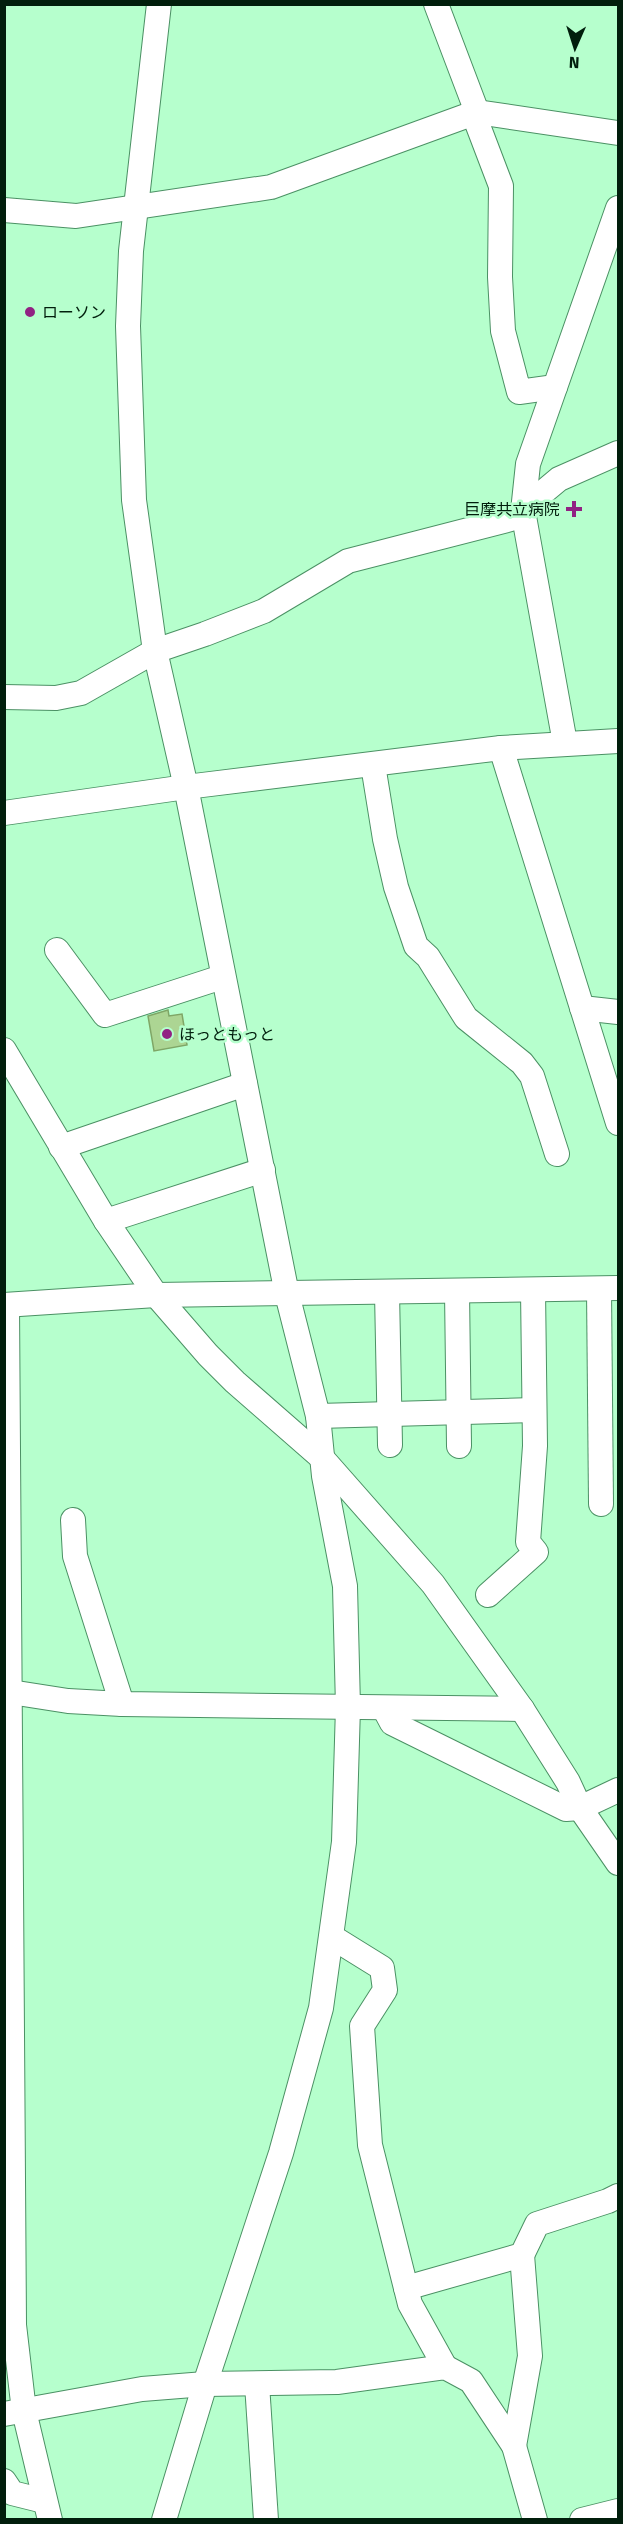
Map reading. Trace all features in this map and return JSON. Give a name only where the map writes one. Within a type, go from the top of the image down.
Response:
[{"type":"street","points":[[159,4],[131,251],[128,326],[134,500],[155,651],[186,787],[287,1293],[318,1416],[322,1458],[345,1586],[348,1707],[344,1842],[321,2008],[301,2085],[164,2520]]},
{"type":"street","points":[[436,4],[477,111],[477,123],[501,186],[500,277],[503,331],[519,392],[555,387]]},
{"type":"street","points":[[4,210],[76,216],[271,187],[477,111],[618,133]]},
{"type":"street","points":[[565,743],[523,511],[528,464],[618,208]]},
{"type":"street","points":[[4,698],[56,698],[81,693],[155,651],[264,610],[348,561],[511,519],[559,479],[618,453]]},
{"type":"street","points":[[4,813],[186,787],[501,748],[618,741]]},
{"type":"street","points":[[501,748],[618,1124]]},
{"type":"street","points":[[373,765],[385,839],[396,887],[416,946],[428,957],[466,1018],[522,1063],[531,1076],[557,1154]]},
{"type":"street","points":[[57,950],[105,1015],[222,976]]},
{"type":"street","points":[[582,1008],[618,1012]]},
{"type":"street","points":[[4,1050],[106,1221],[156,1295],[208,1355],[235,1382],[322,1458],[433,1584],[522,1709],[568,1782],[580,1808],[618,1863]]},
{"type":"street","points":[[61,1147],[245,1084]]},
{"type":"street","points":[[106,1221],[263,1170]]},
{"type":"street","points":[[47,2510],[14,2412],[6,1305],[156,1295],[609,1288],[600,1504]]},
{"type":"street","points":[[488,1595],[536,1552],[528,1542],[535,1446],[533,1290]]},
{"type":"street","points":[[457,1291],[459,1446]]},
{"type":"street","points":[[387,1292],[390,1444]]},
{"type":"street","points":[[318,1416],[534,1410]]},
{"type":"street","points":[[73,1520],[75,1557],[122,1704]]},
{"type":"street","points":[[8,1692],[68,1701],[122,1704],[522,1709]]},
{"type":"street","points":[[384,1708],[392,1723],[566,1809],[580,1808],[618,1790]]},
{"type":"street","points":[[332,1937],[382,1968],[385,1990],[362,2026],[365,2088],[370,2145],[410,2304],[445,2367],[471,2381],[514,2446],[535,2520]]},
{"type":"street","points":[[514,2446],[530,2356],[522,2256],[537,2224],[618,2196]]},
{"type":"street","points":[[406,2288],[522,2256]]},
{"type":"street","points":[[14,2412],[142,2389],[205,2384],[338,2382],[445,2367]]},
{"type":"street","points":[[257,2384],[266,2520]]},
{"type":"street","points":[[4,2481],[12,2493],[47,2510]]},
{"type":"street","points":[[582,2520],[618,2511]]},
{"type":"building","points":[[168,1010],[169,1016],[182,1014],[187,1045],[154,1051],[148,1016]]},
{"type":"place","name":"ローソン","points":[[30,312]]},
{"type":"place","name":"巨摩共立病院","points":[[574,509]]},
{"type":"place","name":"ほっともっと","points":[[167,1034]]}]
